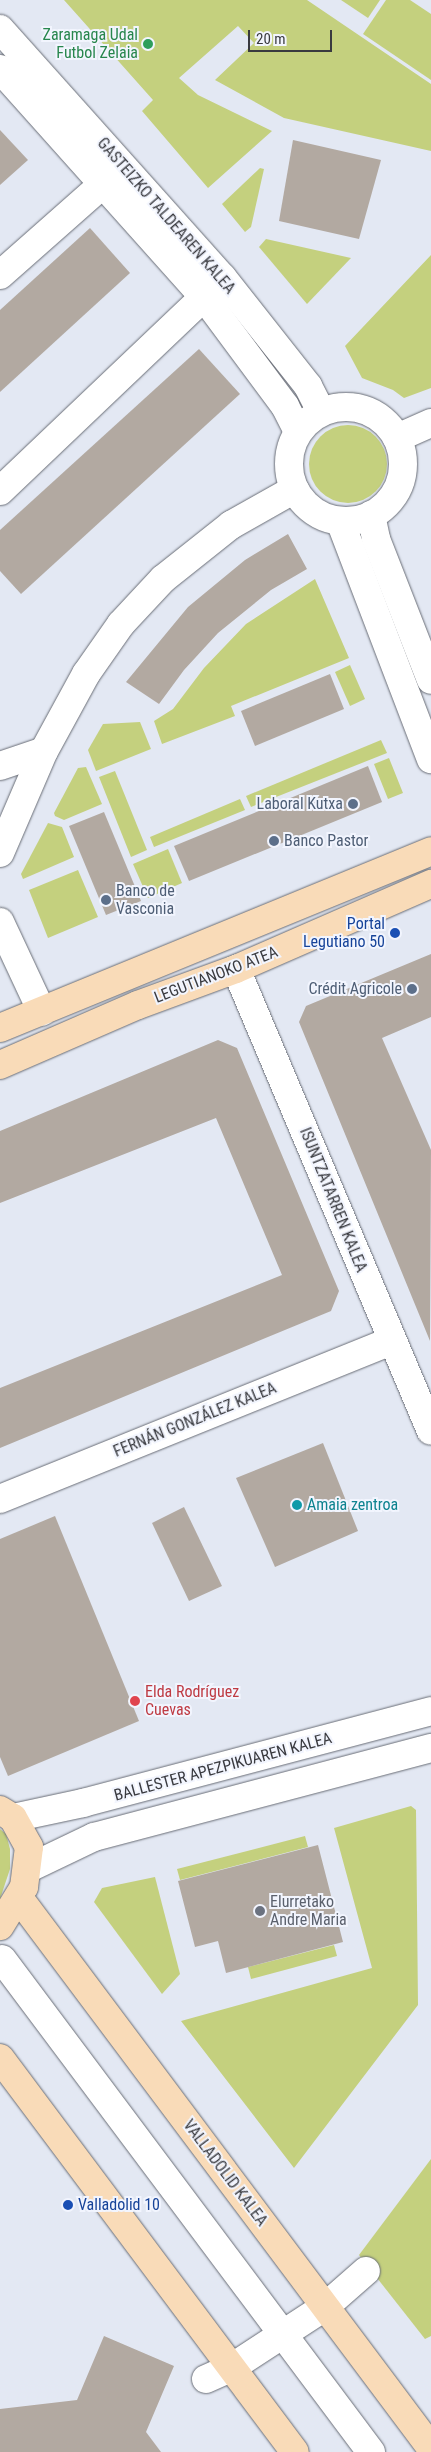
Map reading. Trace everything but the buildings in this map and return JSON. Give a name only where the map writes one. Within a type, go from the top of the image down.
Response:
[{"type":"main road","name":"LEGUTIANOKO ATEA","points":[[0,1028],[431,851]]},
{"type":"main road","name":"LEGUTIANOKO ATEA","points":[[0,1065],[138,1005],[236,969],[431,884]]},
{"type":"main road","points":[[0,1926],[19,1898],[29,1868],[29,1847],[7,1814]]},
{"type":"main road","name":"VALLADOLID KALEA","points":[[19,1898],[431,2448]]},
{"type":"main road","points":[[0,2058],[295,2452]]},
{"type":"street","name":"GASTEIZKO TALDEAREN KALEA","points":[[0,29],[222,277],[308,386],[321,412]]},
{"type":"street","name":"GASTEIZKO TALDEAREN KALEA","points":[[0,69],[204,298],[285,406],[298,432]]},
{"type":"street","points":[[0,275],[104,184]]},
{"type":"street","points":[[0,491],[204,298]]},
{"type":"street","points":[[342,406],[364,409],[384,420],[397,438],[403,455],[403,473],[397,491],[386,505],[371,515],[340,521],[322,516],[306,505],[294,489],[289,470],[290,450],[298,432],[321,412],[342,406]]},
{"type":"street","points":[[397,438],[431,423]]},
{"type":"street","points":[[0,853],[44,751],[86,674],[121,624],[163,580],[230,525],[294,489]]},
{"type":"street","points":[[371,515],[376,539],[431,680]]},
{"type":"street","points":[[340,521],[431,759]]},
{"type":"street","points":[[0,766],[44,751]]},
{"type":"street","points":[[0,922],[42,1012]]},
{"type":"street","name":"ISUNTZATARREN KALEA","points":[[236,969],[391,1341],[431,1431]]},
{"type":"street","name":"FERNÁN GONZÁLEZ KALEA","points":[[0,1498],[391,1341]]},
{"type":"street","name":"BALLESTER APEZPIKUAREN KALEA","points":[[7,1814],[83,1803],[431,1711]]},
{"type":"street","name":"BALLESTER APEZPIKUAREN KALEA","points":[[29,1868],[94,1836],[431,1748]]},
{"type":"street","points":[[2,1959],[371,2452]]},
{"type":"street","points":[[206,2380],[231,2368],[326,2306],[366,2271]]},
{"type":"green space","points":[[64,0],[307,0],[431,84],[431,151],[284,118],[215,80],[254,43],[238,26],[179,78],[198,95],[272,131],[208,188],[142,111],[153,100]]},
{"type":"green space","points":[[341,0],[380,0],[368,18]]},
{"type":"green space","points":[[386,0],[410,0],[431,14],[431,80],[363,34]]},
{"type":"green space","points":[[260,168],[264,169],[251,227],[245,232],[222,204]]},
{"type":"green space","points":[[266,239],[351,258],[307,304],[259,247]]},
{"type":"green space","points":[[431,255],[431,388],[404,398],[393,390],[362,378],[345,346]]},
{"type":"green space","points":[[348,425],[363,428],[375,437],[384,449],[387,464],[384,479],[375,491],[363,500],[348,503],[333,500],[321,491],[312,479],[309,464],[312,449],[321,437],[333,428]]},
{"type":"green space","points":[[315,579],[349,658],[231,706],[235,716],[162,744],[154,721],[173,709],[204,668],[246,624]]},
{"type":"green space","points":[[350,665],[365,699],[350,706],[335,672]]},
{"type":"green space","points":[[140,722],[151,749],[96,771],[88,750],[103,724]]},
{"type":"green space","points":[[381,740],[387,753],[251,807],[246,796]]},
{"type":"green space","points":[[389,758],[403,793],[388,799],[374,764]]},
{"type":"green space","points":[[86,767],[102,804],[64,820],[55,816],[54,813],[78,768]]},
{"type":"green space","points":[[115,771],[147,850],[131,857],[99,777]]},
{"type":"green space","points":[[240,799],[245,810],[154,847],[150,837]]},
{"type":"green space","points":[[48,823],[62,827],[74,857],[23,879],[21,874]]},
{"type":"green space","points":[[168,849],[182,883],[148,898],[133,864]]},
{"type":"green space","points":[[78,870],[98,917],[48,938],[29,890]]},
{"type":"green space","points":[[411,1806],[416,1810],[418,2005],[294,2168],[181,2021],[372,1968],[334,1828]]},
{"type":"green space","points":[[0,1829],[6,1834],[10,1849],[10,1869],[0,1899]]},
{"type":"green space","points":[[305,1836],[308,1847],[180,1880],[177,1869]]},
{"type":"green space","points":[[155,1877],[180,1974],[162,1994],[94,1902],[102,1888]]},
{"type":"green space","points":[[334,1945],[337,1956],[251,1979],[248,1967]]},
{"type":"green space","points":[[431,2159],[431,2336],[425,2339],[359,2255]]},
{"type":"place","name":"Zaramaga Udal Futbol Zelaia","points":[[148,44]]},
{"type":"place","name":"Laboral Kutxa","points":[[353,804]]},
{"type":"place","name":"Banco Pastor","points":[[274,841]]},
{"type":"place","name":"Banco de Vasconia","points":[[106,900]]},
{"type":"place","name":"Portal Legutiano 50","points":[[395,933]]},
{"type":"place","name":"Crédit Agricole","points":[[412,989]]},
{"type":"place","name":"Amaia zentroa","points":[[297,1505]]},
{"type":"place","name":"Elda Rodríguez Cuevas","points":[[135,1701]]},
{"type":"place","name":"Elurretako Andre Maria","points":[[260,1911]]},
{"type":"place","name":"Valladolid 10","points":[[68,2205]]}]
